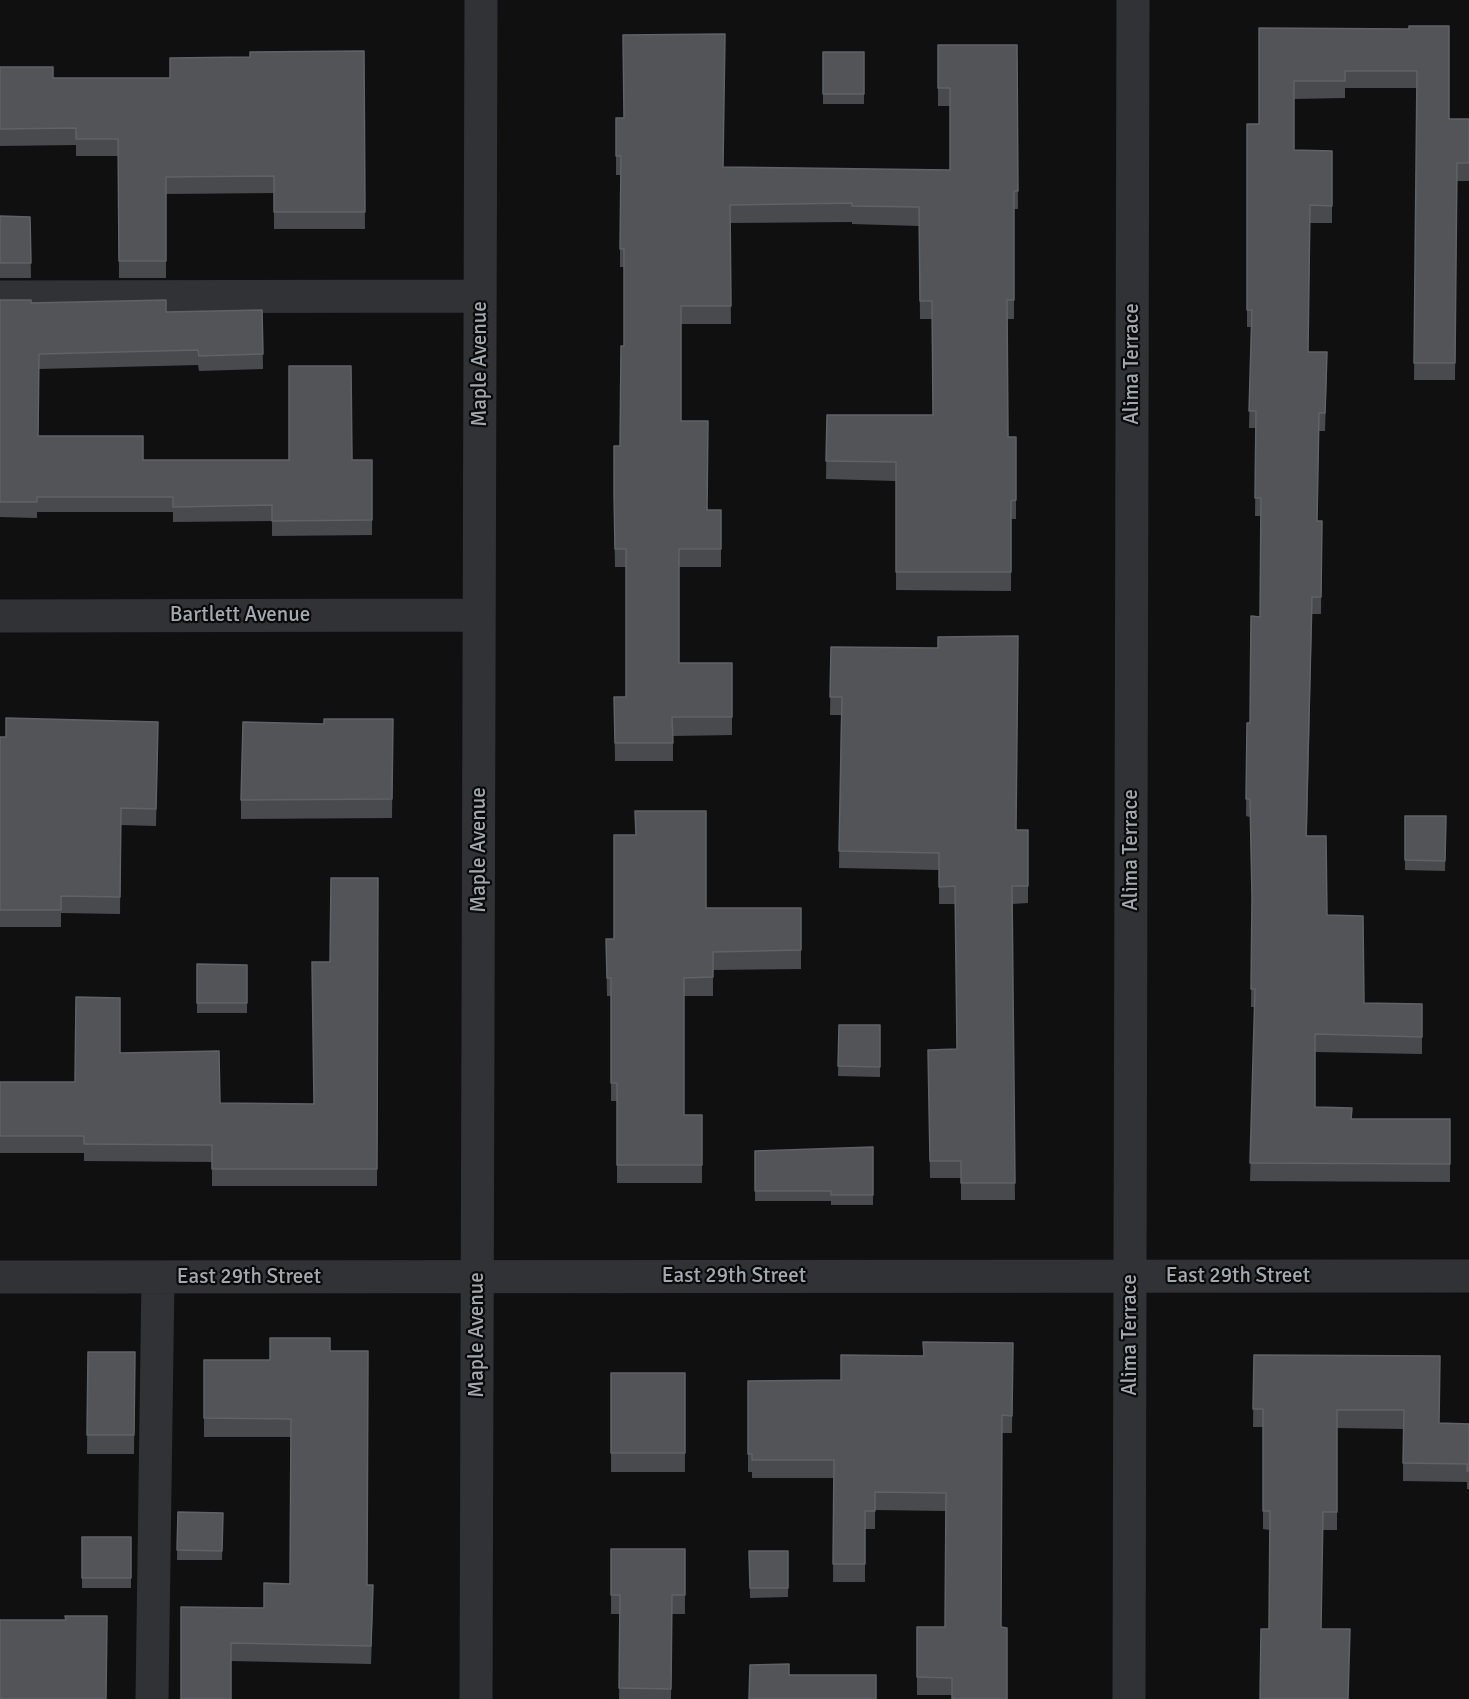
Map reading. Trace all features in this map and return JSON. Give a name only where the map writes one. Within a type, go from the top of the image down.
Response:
[{"type":"street","name":"Maple Avenue","points":[[476,1699],[481,0]]},
{"type":"street","name":"Alima Terrace","points":[[1129,1699],[1133,0]]},
{"type":"street","points":[[0,297],[480,296]]},
{"type":"street","name":"Bartlett Avenue","points":[[0,616],[479,615]]},
{"type":"street","name":"East 29th Street","points":[[0,1277],[1469,1276]]},
{"type":"street","points":[[152,1699],[158,1277]]},
{"type":"building","points":[[1409,26],[1449,26],[1449,119],[1469,119],[1469,163],[1457,163],[1455,363],[1414,363],[1417,71],[1345,71],[1345,81],[1294,81],[1294,150],[1332,151],[1332,206],[1310,205],[1308,352],[1327,352],[1325,413],[1319,413],[1317,521],[1322,521],[1321,597],[1312,597],[1306,836],[1326,836],[1327,915],[1363,916],[1364,1003],[1422,1004],[1422,1037],[1315,1034],[1315,1107],[1352,1108],[1351,1119],[1450,1119],[1450,1164],[1250,1163],[1255,989],[1251,989],[1252,897],[1250,799],[1246,799],[1247,723],[1250,723],[1251,616],[1260,617],[1261,498],[1255,498],[1256,411],[1249,411],[1252,310],[1247,310],[1247,124],[1259,124],[1259,28],[1409,29]]},
{"type":"building","points":[[725,34],[723,167],[950,170],[950,88],[938,88],[938,45],[1017,45],[1018,191],[1014,191],[1014,300],[1007,300],[1008,437],[1016,437],[1016,500],[1011,501],[1011,572],[896,572],[896,462],[826,461],[827,415],[933,415],[932,301],[920,301],[919,207],[852,206],[852,203],[730,205],[731,306],[681,306],[681,421],[708,421],[707,510],[721,510],[721,549],[679,549],[679,663],[732,663],[732,717],[672,717],[673,743],[615,743],[614,697],[626,697],[626,549],[615,549],[614,495],[614,446],[620,446],[621,346],[624,346],[624,249],[620,249],[621,156],[616,156],[616,118],[624,118],[623,35]]},
{"type":"building","points":[[364,51],[365,212],[274,212],[274,176],[166,177],[166,261],[119,261],[118,139],[76,139],[76,128],[0,129],[0,67],[53,67],[53,78],[170,78],[170,58],[250,57],[250,52]]},
{"type":"building","points":[[823,52],[864,52],[864,94],[823,94]]},
{"type":"building","points":[[0,216],[30,217],[31,263],[0,263]]},
{"type":"building","points":[[0,300],[31,300],[31,303],[166,300],[166,312],[262,310],[263,354],[199,356],[198,350],[39,354],[38,436],[143,436],[143,460],[289,460],[289,366],[351,366],[352,460],[372,460],[372,520],[272,521],[272,505],[173,507],[173,497],[37,497],[37,502],[0,502]]},
{"type":"building","points":[[1018,636],[1016,830],[1028,830],[1028,886],[1012,886],[1015,1183],[961,1183],[961,1161],[930,1161],[928,1050],[957,1049],[955,886],[939,887],[939,853],[839,851],[842,697],[830,697],[831,647],[938,648],[938,637]]},
{"type":"building","points":[[6,718],[158,722],[156,809],[121,808],[120,897],[61,896],[61,910],[0,910],[0,737],[6,737]]},
{"type":"building","points":[[324,719],[393,719],[392,799],[241,800],[243,722],[324,724]]},
{"type":"building","points":[[635,811],[706,811],[706,908],[801,908],[801,950],[713,952],[713,977],[684,978],[684,1115],[702,1115],[702,1165],[617,1165],[617,1083],[611,1083],[611,978],[607,978],[606,939],[614,939],[614,835],[636,835]]},
{"type":"building","points":[[1405,816],[1446,816],[1445,861],[1405,860]]},
{"type":"building","points":[[331,878],[378,878],[377,1169],[212,1169],[212,1145],[84,1144],[84,1136],[0,1136],[0,1082],[75,1082],[76,997],[120,998],[120,1053],[219,1051],[220,1103],[314,1104],[312,962],[330,962]]},
{"type":"building","points":[[197,964],[247,965],[247,1003],[197,1003]]},
{"type":"building","points":[[839,1025],[880,1025],[880,1067],[838,1066]]},
{"type":"building","points":[[873,1147],[873,1195],[831,1195],[831,1191],[755,1191],[755,1151]]},
{"type":"building","points":[[270,1338],[330,1338],[330,1351],[368,1351],[367,1585],[373,1585],[371,1646],[231,1643],[231,1699],[181,1699],[181,1607],[264,1608],[264,1583],[290,1584],[291,1419],[204,1418],[204,1360],[270,1360]]},
{"type":"building","points":[[923,1342],[1013,1343],[1012,1416],[1002,1415],[1001,1627],[1007,1628],[1007,1699],[952,1699],[952,1678],[917,1677],[917,1627],[945,1627],[946,1493],[875,1492],[875,1511],[865,1511],[865,1564],[833,1564],[834,1460],[752,1460],[752,1454],[748,1454],[748,1381],[841,1380],[841,1355],[924,1356]]},
{"type":"building","points":[[88,1352],[135,1352],[134,1435],[87,1435]]},
{"type":"building","points":[[1254,1355],[1440,1356],[1439,1423],[1469,1424],[1469,1471],[1467,1471],[1467,1464],[1403,1463],[1404,1410],[1337,1410],[1337,1512],[1323,1512],[1321,1629],[1350,1629],[1348,1699],[1260,1699],[1261,1629],[1269,1629],[1270,1511],[1263,1511],[1263,1409],[1253,1409]]},
{"type":"building","points":[[611,1373],[685,1373],[685,1453],[611,1453]]},
{"type":"building","points":[[178,1512],[223,1513],[222,1551],[177,1550]]},
{"type":"building","points":[[82,1537],[131,1537],[131,1578],[82,1578]]},
{"type":"building","points":[[611,1549],[685,1549],[685,1595],[672,1595],[671,1689],[619,1688],[620,1595],[611,1595]]},
{"type":"building","points":[[749,1551],[788,1551],[788,1588],[750,1588]]},
{"type":"building","points":[[65,1616],[107,1616],[106,1699],[0,1699],[0,1620],[66,1620]]},
{"type":"building","points":[[789,1664],[789,1675],[876,1675],[876,1699],[749,1699],[750,1665]]}]
